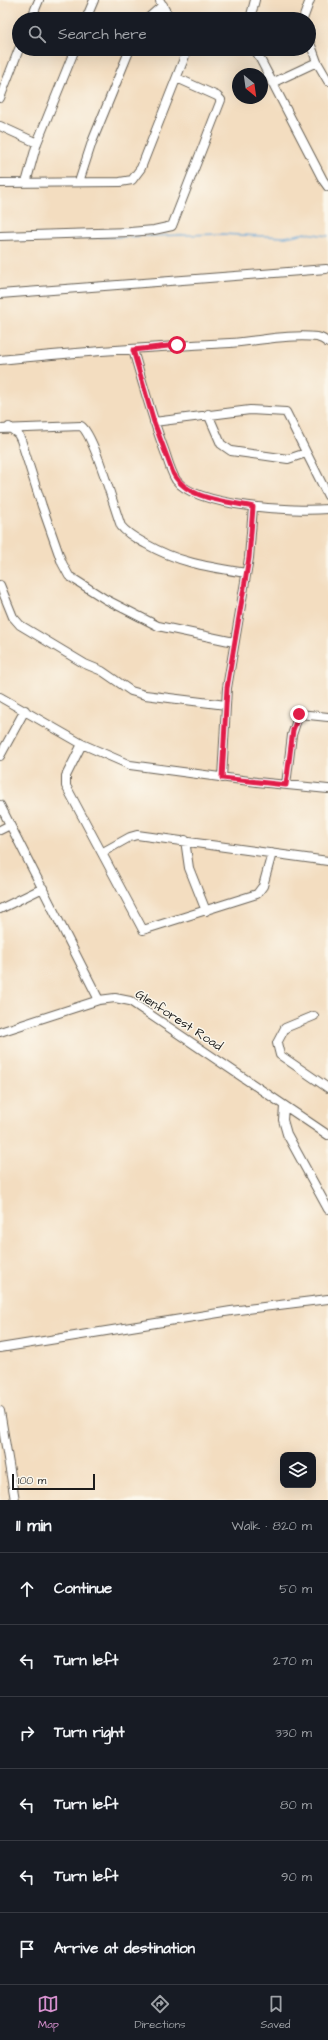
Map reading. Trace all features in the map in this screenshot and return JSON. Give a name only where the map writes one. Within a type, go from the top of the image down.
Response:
[{"type":"street","points":[[34,12],[39,0]]},
{"type":"street","points":[[89,12],[94,0]]},
{"type":"street","points":[[252,12],[255,0]]},
{"type":"street","points":[[306,12],[310,0]]},
{"type":"street","points":[[153,12],[161,2],[166,12]]},
{"type":"street","points":[[0,98],[16,56]]},
{"type":"street","points":[[26,183],[38,143],[72,56]]},
{"type":"street","points":[[79,182],[92,142],[127,56]]},
{"type":"street","points":[[0,183],[128,182],[136,177],[185,56]]},
{"type":"street","points":[[258,56],[323,180],[328,186]]},
{"type":"street","points":[[315,56],[328,81]]},
{"type":"street","points":[[272,83],[317,62]]},
{"type":"street","points":[[0,236],[130,232],[172,226],[221,100],[217,96],[177,78]]},
{"type":"street","points":[[0,126],[38,143]]},
{"type":"street","points":[[0,294],[326,269]]},
{"type":"street","points":[[0,360],[133,350],[177,345],[232,343],[275,338],[318,337],[328,343]]},
{"type":"street","points":[[133,350],[154,422],[170,467],[176,480],[182,485],[201,495],[253,507],[291,510],[328,509]]},
{"type":"street","points":[[154,422],[208,414],[250,410],[286,412],[328,496]]},
{"type":"street","points":[[208,414],[221,444],[230,451],[288,459],[306,453]]},
{"type":"street","points":[[0,429],[9,427],[81,426],[86,431],[98,459],[122,526],[127,533],[172,558],[193,564],[246,573]]},
{"type":"street","points":[[9,427],[21,440],[62,563],[69,576],[105,598],[158,626],[234,642]]},
{"type":"street","points":[[222,778],[226,705],[234,642],[246,573],[253,507]]},
{"type":"street","points":[[0,585],[13,617],[20,625],[84,664],[102,672],[126,688],[145,695],[226,705]]},
{"type":"street","points":[[0,697],[82,744],[130,765],[222,778],[328,788]]},
{"type":"street","points":[[0,756],[25,710]]},
{"type":"street","points":[[286,785],[293,730],[299,714],[328,718]]},
{"type":"street","points":[[82,744],[66,776],[65,783],[103,852],[143,930],[255,895],[260,892],[272,853]]},
{"type":"street","points":[[0,805],[99,1000]]},
{"type":"street","points":[[0,830],[10,825]]},
{"type":"street","points":[[103,852],[134,835],[185,840],[328,861]]},
{"type":"street","points":[[185,840],[189,868],[206,911]]},
{"type":"street","points":[[0,910],[43,888]]},
{"type":"street","name":"Glenforest Road","points":[[0,1032],[99,1000],[115,998],[136,1004],[284,1107],[328,1135]]},
{"type":"street","points":[[314,1016],[285,1028],[277,1043],[280,1055],[328,1088]]},
{"type":"street","points":[[284,1107],[283,1120],[286,1134],[328,1210]]},
{"type":"street","points":[[0,1348],[218,1312],[328,1299]]},
{"type":"street","points":[[0,1411],[15,1500]]},
{"type":"waterway","points":[[78,238],[220,234],[285,237],[306,233],[328,236]]},
{"type":"route","points":[[177,345],[133,350],[154,422],[176,480],[189,490],[201,495],[253,507],[249,558],[227,688],[222,778],[286,785],[293,730],[299,714]]}]
